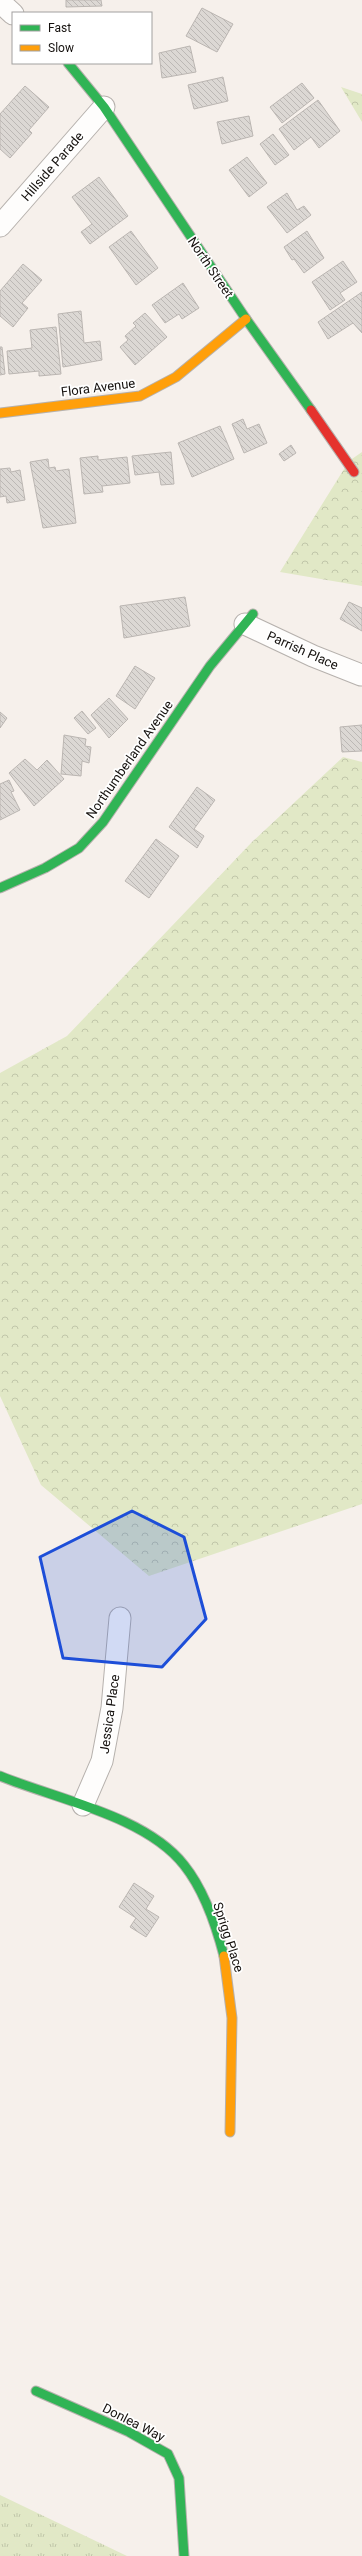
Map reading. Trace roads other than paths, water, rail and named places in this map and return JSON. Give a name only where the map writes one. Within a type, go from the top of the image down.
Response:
[{"type":"street","points":[[0,2],[12,13]]},
{"type":"street","name":"North Street","points":[[69,64],[104,107],[246,319],[354,472]]},
{"type":"street","name":"Hillside Parade","points":[[0,226],[104,107]]},
{"type":"street","name":"Flora Avenue","points":[[0,413],[140,396],[176,377],[246,319]]},
{"type":"street","name":"Parrish Place","points":[[249,619],[313,656],[361,675]]},
{"type":"street","name":"Northumberland Avenue","points":[[0,888],[45,868],[79,848],[103,822],[210,666],[249,619]]},
{"type":"street","name":"Jessica Place","points":[[83,1805],[102,1761],[112,1708],[120,1618]]},
{"type":"street","name":"Sprigg Place","points":[[0,1776],[29,1788],[83,1805],[143,1831],[184,1864],[210,1912],[229,1979],[233,2055],[230,2132]]},
{"type":"street","name":"Donlea Way","points":[[36,2391],[129,2432],[168,2454],[179,2478],[184,2556]]}]
